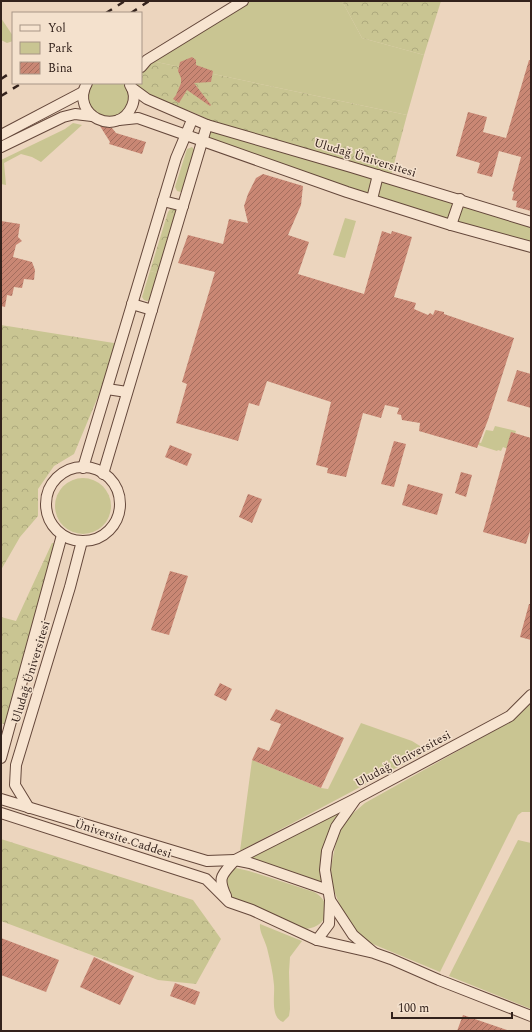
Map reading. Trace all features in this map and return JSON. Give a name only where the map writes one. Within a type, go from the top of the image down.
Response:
[{"type":"street","points":[[143,62],[243,1]]},
{"type":"street","points":[[119,120],[130,110],[133,103],[134,96],[131,86]]},
{"type":"street","name":"Uludağ Üniversitesi","points":[[131,86],[147,99],[192,120],[531,222]]},
{"type":"street","points":[[85,88],[84,105],[92,116],[100,121],[106,122],[138,118],[347,192],[452,225],[531,247]]},
{"type":"street","points":[[1,135],[85,88]]},
{"type":"street","points":[[1,147],[63,117],[75,114],[92,116]]},
{"type":"street","points":[[82,468],[176,158],[192,120]]},
{"type":"street","points":[[103,474],[207,125]]},
{"type":"street","points":[[372,199],[378,176]]},
{"type":"street","points":[[452,225],[460,200]]},
{"type":"street","points":[[163,201],[183,206]]},
{"type":"street","points":[[132,304],[152,310]]},
{"type":"street","points":[[107,389],[127,392]]},
{"type":"street","points":[[71,469],[93,469],[103,474],[111,480],[119,498],[120,510],[117,521],[102,536],[92,540],[82,541],[62,535],[54,527],[48,517],[47,494],[53,484],[60,475],[71,469]]},
{"type":"street","name":"Uludağ Üniversitesi","points":[[1,758],[62,535]]},
{"type":"street","name":"Uludağ Üniversitesi","points":[[29,808],[15,785],[16,765],[70,587],[82,541]]},
{"type":"street","name":"Uludağ Üniversitesi","points":[[374,953],[353,935],[329,895],[325,870],[327,851],[336,827],[357,798],[510,716],[531,695]]},
{"type":"street","points":[[229,902],[221,885],[223,874],[235,860],[357,798]]},
{"type":"street","name":"Üniversite Caddesi","points":[[1,799],[207,861],[235,860]]},
{"type":"street","name":"Üniversite Caddesi","points":[[1,813],[206,879],[229,902]]},
{"type":"street","points":[[235,860],[250,863],[329,895],[329,924],[317,940]]},
{"type":"street","name":"Uludağ Üniversitesi","points":[[229,902],[252,910],[317,940],[374,953],[391,959],[439,980],[531,1016]]},
{"type":"green space","points":[[243,1],[342,1],[362,38],[424,55],[407,115],[147,60]]},
{"type":"green space","points":[[342,1],[441,1],[424,55],[362,38]]},
{"type":"green space","points":[[1,18],[12,34],[12,41],[7,43],[1,40]]},
{"type":"green space","points":[[147,60],[407,115],[390,179],[210,120],[190,111],[147,99],[130,84],[142,84],[142,66]]},
{"type":"green space","points":[[93,84],[126,84],[128,88],[129,102],[126,108],[118,115],[111,117],[103,116],[97,113],[92,107],[89,100],[89,92]]},
{"type":"green space","points":[[73,123],[82,125],[41,162],[32,157],[21,154],[4,163],[6,185],[1,184],[1,160],[65,129]]},
{"type":"green space","points":[[210,129],[531,222],[531,247],[203,140]]},
{"type":"green space","points":[[192,147],[195,151],[181,192],[177,191],[175,187],[187,149]]},
{"type":"green space","points":[[174,207],[178,212],[159,273],[150,271],[168,212]]},
{"type":"green space","points":[[345,218],[356,221],[345,258],[333,255]]},
{"type":"green space","points":[[150,271],[159,273],[150,300],[147,301],[142,297]]},
{"type":"green space","points":[[1,325],[120,344],[74,454],[54,466],[38,489],[38,516],[20,537],[1,570]]},
{"type":"green space","points":[[424,425],[481,443],[486,430],[493,431],[495,426],[516,431],[510,450],[503,447],[501,451],[497,451],[424,428]]},
{"type":"green space","points":[[83,478],[94,480],[103,486],[109,495],[111,506],[109,517],[103,526],[94,532],[83,534],[72,532],[63,526],[57,517],[55,506],[57,495],[63,486],[72,480]]},
{"type":"green space","points":[[52,543],[56,543],[6,725],[1,723],[1,617],[16,621]]},
{"type":"green space","points":[[531,703],[531,812],[522,812],[518,815],[440,972],[368,942],[352,926],[340,906],[332,885],[331,867],[340,829],[351,815],[365,803],[515,719]]},
{"type":"green space","points":[[361,723],[412,741],[428,751],[240,851],[252,760],[321,788],[328,789]]},
{"type":"green space","points":[[357,798],[327,851],[328,890],[235,860]]},
{"type":"green space","points":[[1,839],[193,900],[221,939],[196,984],[158,980],[1,921]]},
{"type":"green space","points":[[518,840],[531,843],[531,1009],[449,976]]},
{"type":"green space","points":[[236,868],[314,892],[324,902],[326,914],[324,919],[319,924],[305,929],[229,902],[221,885],[228,872]]},
{"type":"green space","points":[[260,924],[302,941],[290,957],[290,1009],[289,1016],[283,1022],[276,1016],[272,971],[267,948],[260,930]]},
{"type":"building","points":[[192,57],[196,60],[196,65],[213,71],[211,82],[194,83],[211,105],[210,106],[187,90],[179,103],[173,99],[181,83],[181,78],[178,71],[180,62]]},
{"type":"building","points":[[529,60],[531,60],[531,211],[516,207],[517,201],[512,200],[514,192],[512,191],[521,157],[499,151],[492,177],[477,173],[480,163],[456,156],[468,112],[487,117],[483,132],[506,138]]},
{"type":"building","points":[[100,126],[112,128],[116,133],[146,142],[142,154],[109,144],[110,142]]},
{"type":"building","points":[[263,174],[303,186],[301,205],[288,235],[309,242],[298,274],[364,294],[382,231],[391,234],[392,231],[412,237],[394,297],[416,303],[414,309],[428,315],[430,313],[433,315],[435,310],[444,312],[444,314],[514,338],[488,420],[477,448],[419,431],[420,423],[402,420],[401,415],[397,414],[399,408],[385,405],[381,418],[363,413],[346,477],[327,473],[328,468],[316,465],[331,402],[267,381],[259,406],[249,403],[238,441],[176,423],[187,384],[182,382],[215,272],[178,263],[188,235],[223,244],[229,219],[248,223],[244,206],[256,178]]},
{"type":"building","points":[[1,221],[20,224],[18,237],[22,241],[16,245],[13,257],[32,262],[35,270],[34,280],[24,279],[22,288],[14,287],[12,296],[7,295],[5,307],[1,306]]},
{"type":"building","points":[[517,370],[531,374],[531,408],[507,401]]},
{"type":"building","points":[[511,432],[531,438],[531,528],[526,544],[483,532]]},
{"type":"building","points":[[394,441],[406,444],[394,487],[381,484]]},
{"type":"building","points":[[170,445],[192,454],[187,466],[165,457]]},
{"type":"building","points":[[461,472],[472,475],[466,497],[455,493]]},
{"type":"building","points":[[408,484],[443,494],[437,515],[402,505]]},
{"type":"building","points":[[248,494],[262,499],[252,523],[239,517]]},
{"type":"building","points":[[170,571],[188,576],[169,635],[151,630]]},
{"type":"building","points":[[529,604],[531,604],[531,640],[520,637]]},
{"type":"building","points":[[220,683],[232,689],[226,701],[214,695]]},
{"type":"building","points":[[276,709],[344,738],[321,788],[252,760],[258,747],[269,751],[281,724],[270,720]]},
{"type":"building","points":[[1,938],[59,960],[46,992],[1,975]]},
{"type":"building","points":[[94,957],[134,976],[120,1005],[80,987]]},
{"type":"building","points":[[175,983],[200,992],[195,1005],[170,996]]},
{"type":"building","points":[[463,1015],[507,1030],[507,1031],[457,1031]]},
{"type":"railway","points":[[108,12],[125,1]]},
{"type":"railway","points":[[132,12],[149,1]]},
{"type":"railway","points":[[1,79],[12,72]]},
{"type":"railway","points":[[1,96],[20,84]]}]
